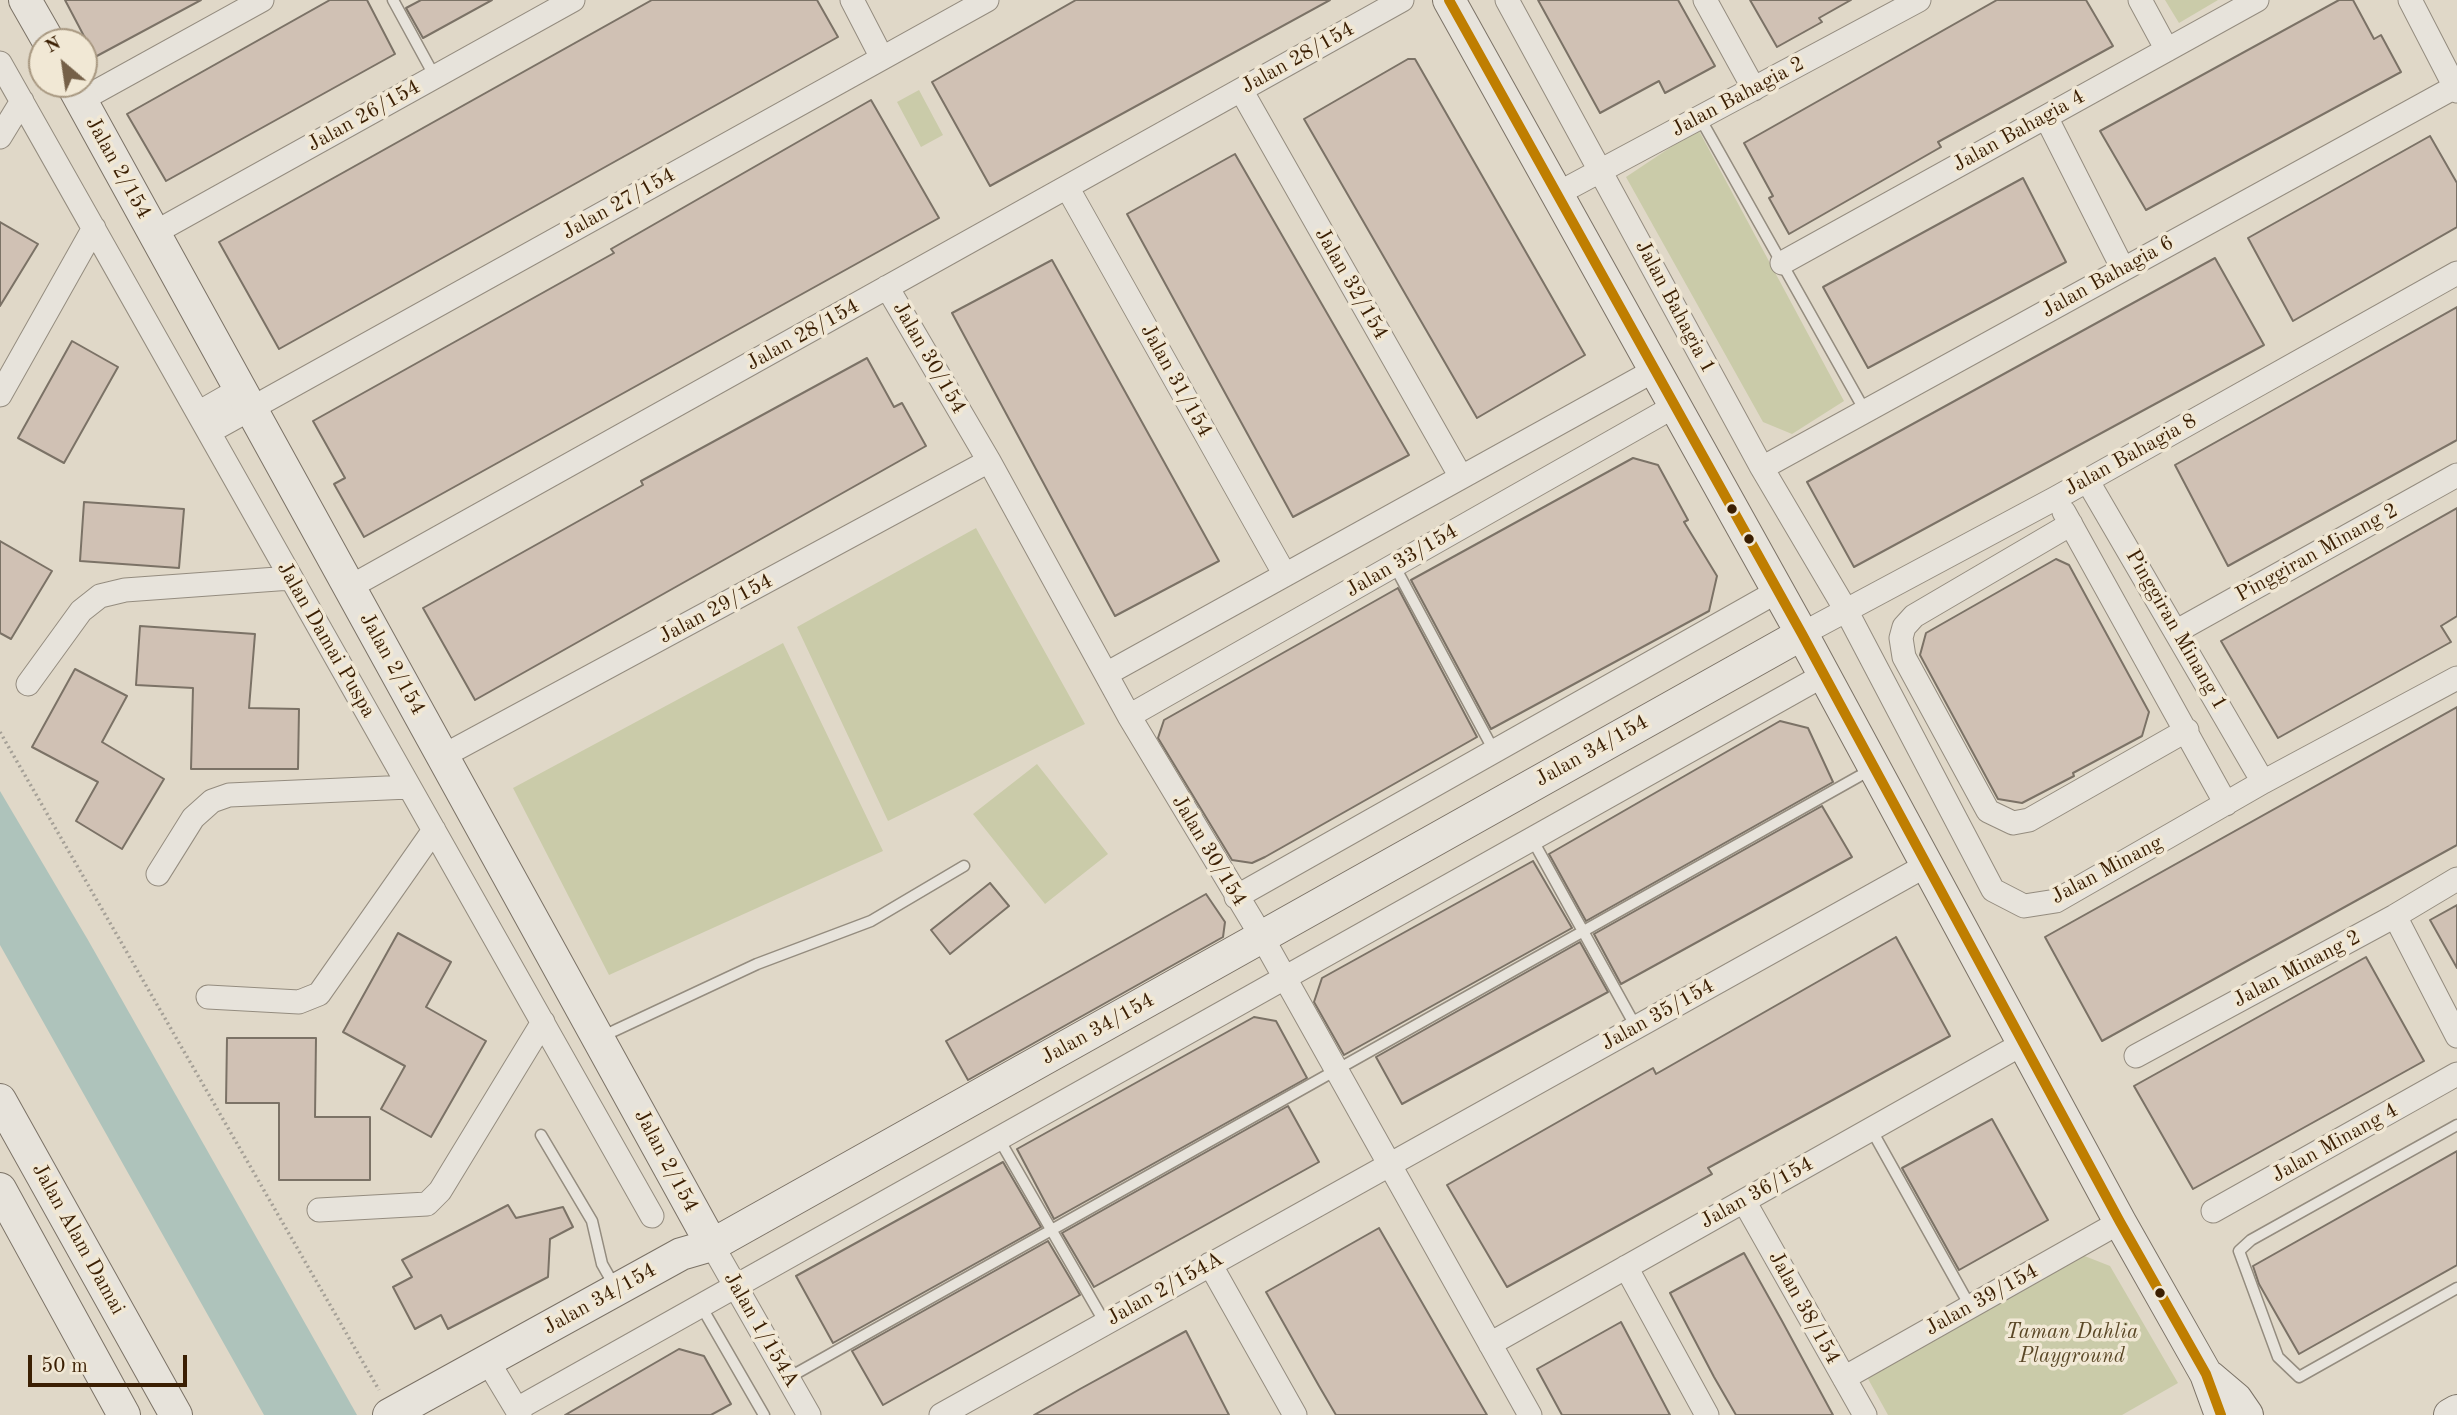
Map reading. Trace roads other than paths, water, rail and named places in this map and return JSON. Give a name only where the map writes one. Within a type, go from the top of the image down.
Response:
[{"type":"street","points":[[25,0],[41,28]]},
{"type":"street","points":[[98,81],[262,0]]},
{"type":"street","name":"Jalan 26/154","points":[[154,233],[573,0]]},
{"type":"street","points":[[852,0],[882,58]]},
{"type":"street","name":"Jalan 27/154","points":[[203,422],[987,0]]},
{"type":"street","name":"Jalan 28/154","points":[[350,587],[1402,0]]},
{"type":"street","points":[[1449,0],[1779,592],[2120,1222],[2206,1374],[2240,1414]]},
{"type":"street","name":"Jalan Bahagia 1","points":[[1507,0],[1762,468],[1847,612]]},
{"type":"street","points":[[1705,0],[1754,89]]},
{"type":"street","name":"Jalan Bahagia 2","points":[[1557,194],[1919,0]]},
{"type":"street","points":[[2140,0],[2168,50]]},
{"type":"street","name":"Jalan Bahagia 4","points":[[1782,263],[2257,0]]},
{"type":"street","points":[[2410,0],[2456,89]]},
{"type":"street","name":"Jalan Damai Puspa","points":[[0,63],[652,1216]]},
{"type":"street","name":"Jalan Bahagia 6","points":[[1762,468],[2456,89]]},
{"type":"street","name":"Jalan 32/154","points":[[1241,90],[1461,477]]},
{"type":"street","name":"Jalan 2/154","points":[[79,98],[712,1245]]},
{"type":"street","points":[[0,137],[22,101]]},
{"type":"street","points":[[2046,117],[2123,269]]},
{"type":"street","name":"Jalan 31/154","points":[[1067,187],[1285,575]]},
{"type":"street","points":[[0,396],[94,229]]},
{"type":"street","name":"Jalan Bahagia 8","points":[[1802,634],[2056,498],[2457,273]]},
{"type":"street","name":"Jalan 30/154","points":[[887,287],[989,461],[1108,673],[1129,716],[1262,937],[1530,1415]]},
{"type":"street","name":"Jalan 33/154","points":[[1108,673],[1655,370]]},
{"type":"street","name":"Jalan 33/154","points":[[1129,716],[1675,406]]},
{"type":"street","name":"Jalan 29/154","points":[[443,757],[989,461]]},
{"type":"street","name":"Pinggiran Minang 2","points":[[2177,631],[2457,475]]},
{"type":"street","name":"Pinggiran Minang 1","points":[[2087,480],[2263,782]]},
{"type":"street","points":[[2056,498],[2226,804]]},
{"type":"street","points":[[2071,524],[1914,616],[1904,627],[1901,638],[1903,657],[1988,811],[2013,824],[2029,820],[2187,730]]},
{"type":"street","points":[[29,684],[81,611],[100,596],[125,590],[291,578]]},
{"type":"street","points":[[1236,897],[1493,749],[1779,592]]},
{"type":"street","name":"Jalan Minang","points":[[1847,612],[1993,890],[2024,906],[2056,901],[2263,782],[2457,678]]},
{"type":"street","name":"Jalan 34/154","points":[[390,1414],[681,1254],[712,1245],[1802,634]]},
{"type":"street","points":[[488,1360],[518,1412],[736,1286],[1824,675]]},
{"type":"street","points":[[158,874],[193,818],[212,801],[229,795],[409,787]]},
{"type":"street","points":[[208,997],[299,1002],[319,994],[434,830]]},
{"type":"street","name":"Jalan 35/154","points":[[1389,1164],[1927,866]]},
{"type":"street","name":"Jalan Minang 2","points":[[2136,1056],[2395,916],[2457,879]]},
{"type":"street","points":[[2395,916],[2457,1036]]},
{"type":"street","points":[[319,1210],[426,1204],[440,1191],[542,1022]]},
{"type":"street","name":"Jalan 36/154","points":[[1490,1344],[2024,1043]]},
{"type":"street","name":"Jalan Minang 4","points":[[2213,1211],[2457,1074]]},
{"type":"street","name":"Jalan Alam Damai","points":[[0,1100],[176,1415]]},
{"type":"street","name":"Jalan 2/154A","points":[[941,1415],[1389,1164]]},
{"type":"street","name":"Jalan Alam Damai","points":[[0,1189],[124,1415]]},
{"type":"street","name":"Jalan 38/154","points":[[1744,1200],[1865,1415]]},
{"type":"street","name":"Jalan 39/154","points":[[1844,1378],[2120,1222]]},
{"type":"street","name":"Jalan 1/154A","points":[[712,1245],[809,1415]]},
{"type":"street","points":[[1210,1264],[1295,1415]]},
{"type":"street","points":[[1626,1267],[1707,1415]]},
{"type":"street","points":[[2449,1415],[2457,1410]]},
{"type":"lane","points":[[393,0],[435,77]]},
{"type":"lane","points":[[1700,118],[1866,411]]},
{"type":"lane","points":[[1394,565],[1493,749]]},
{"type":"lane","points":[[788,1378],[1874,768]]},
{"type":"lane","points":[[1532,839],[1636,1027]]},
{"type":"lane","points":[[599,1038],[757,964],[871,921],[964,866]]},
{"type":"lane","points":[[2457,1125],[2250,1240],[2239,1251],[2278,1357],[2299,1377],[2457,1288]]},
{"type":"lane","points":[[1871,1129],[1970,1306]]},
{"type":"lane","points":[[541,1135],[592,1221],[601,1264],[616,1290]]},
{"type":"lane","points":[[999,1139],[1105,1323]]},
{"type":"lane","points":[[701,1306],[765,1415]]},
{"type":"park label","name":"Taman Dahlia Playground","points":[[2072,1344]]}]
